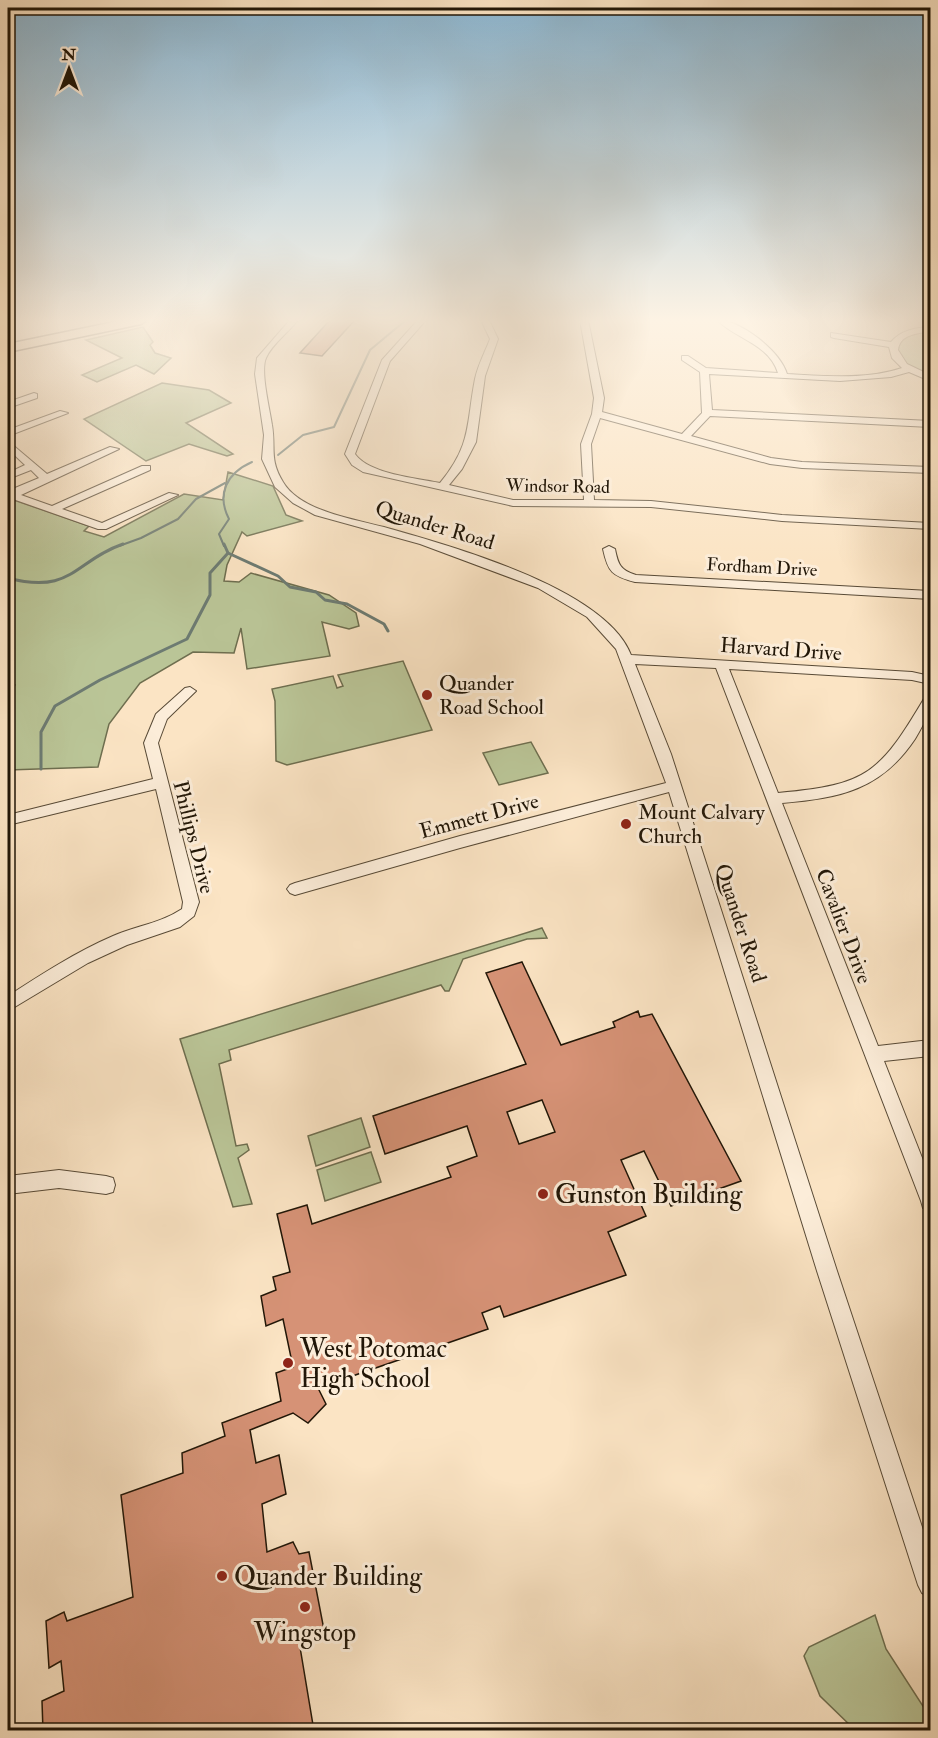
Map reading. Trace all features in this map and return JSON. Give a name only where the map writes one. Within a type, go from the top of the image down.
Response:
[{"type":"street","name":"Quander Road","points":[[264,401],[269,435],[267,459],[279,485],[297,501],[319,513],[433,545],[559,593],[603,625],[622,647],[674,786],[826,1272],[930,1585]]},
{"type":"street","name":"Windsor Road","points":[[368,401],[350,454],[356,463],[367,470],[443,486],[478,497],[513,503],[651,504],[782,518],[930,526]]},
{"type":"street","points":[[443,486],[457,469],[471,442],[477,401]]},
{"type":"street","points":[[589,503],[585,444],[597,414],[597,401]]},
{"type":"street","points":[[685,437],[707,413],[706,401]]},
{"type":"street","points":[[8,433],[63,413]]},
{"type":"street","points":[[707,413],[930,424]]},
{"type":"street","points":[[597,414],[750,456],[789,464],[930,470]]},
{"type":"street","points":[[8,445],[45,478]]},
{"type":"street","points":[[114,449],[15,492],[14,496],[98,526],[112,525],[173,495]]},
{"type":"street","points":[[8,476],[33,466]]},
{"type":"street","points":[[52,510],[146,468]]},
{"type":"street","name":"Fordham Drive","points":[[609,549],[613,567],[621,574],[635,578],[930,595]]},
{"type":"street","name":"Harvard Drive","points":[[628,659],[912,676],[930,680]]},
{"type":"street","name":"Cavalier Drive","points":[[721,665],[930,1202]]},
{"type":"street","name":"Phillips Drive","points":[[8,1004],[82,958],[184,917],[196,907],[159,783],[151,743],[152,734],[161,717],[190,691]]},
{"type":"street","points":[[772,799],[837,792],[874,777],[895,758],[930,700]]},
{"type":"street","points":[[8,820],[159,783]]},
{"type":"street","name":"Emmett Drive","points":[[295,889],[460,842],[674,786]]},
{"type":"street","points":[[872,1054],[930,1048]]},
{"type":"street","points":[[8,1185],[59,1179],[106,1185]]},
{"type":"green space","points":[[123,401],[228,401],[231,403],[186,423],[233,454],[227,456],[189,444],[146,461],[84,419]]},
{"type":"green space","points":[[228,472],[273,486],[286,515],[302,521],[247,536],[242,532],[227,565],[224,581],[239,582],[251,573],[329,595],[356,613],[359,626],[349,629],[322,622],[330,656],[247,669],[241,628],[234,653],[193,652],[140,683],[109,724],[98,767],[8,770],[8,699],[15,685],[8,683],[8,498],[89,526],[84,531],[104,537],[184,494],[223,500]]},
{"type":"green space","points":[[403,661],[432,730],[287,765],[276,761],[275,701],[272,689],[333,676],[337,688],[343,686],[338,675]]},
{"type":"green space","points":[[531,742],[548,773],[499,785],[483,753]]},
{"type":"green space","points":[[542,928],[547,938],[527,939],[463,959],[449,991],[445,991],[441,985],[229,1050],[231,1060],[219,1064],[236,1146],[247,1144],[249,1150],[238,1158],[252,1204],[233,1207],[180,1039]]},
{"type":"green space","points":[[361,1118],[370,1147],[316,1166],[308,1136]]},
{"type":"green space","points":[[371,1152],[381,1182],[325,1201],[317,1170]]},
{"type":"green space","points":[[875,1615],[886,1649],[930,1717],[930,1730],[855,1730],[820,1696],[804,1656],[809,1647]]},
{"type":"building","name":"Gunston Building","points":[[522,962],[561,1045],[615,1027],[613,1022],[638,1011],[640,1017],[652,1014],[741,1181],[671,1206],[644,1151],[621,1160],[646,1216],[608,1232],[626,1275],[504,1317],[500,1306],[482,1313],[488,1329],[318,1388],[326,1404],[308,1423],[293,1413],[250,1430],[256,1463],[279,1455],[286,1494],[262,1504],[267,1552],[293,1542],[299,1554],[309,1552],[325,1635],[300,1647],[314,1731],[43,1731],[42,1701],[64,1691],[61,1661],[49,1668],[46,1621],[64,1612],[67,1621],[133,1597],[121,1495],[183,1473],[182,1453],[225,1436],[222,1423],[281,1401],[276,1373],[293,1367],[283,1319],[266,1326],[261,1296],[276,1290],[273,1277],[290,1272],[277,1214],[307,1205],[312,1224],[451,1177],[447,1167],[477,1156],[467,1126],[385,1154],[373,1116],[526,1064],[486,973]],"holes":[[[542,1100],[555,1132],[519,1144],[507,1112]]]},
{"type":"waterway","points":[[278,455],[303,435],[334,427],[346,401]]},
{"type":"waterway","points":[[224,546],[219,534],[229,519],[224,501],[226,485],[236,472],[252,462]]},
{"type":"waterway","points":[[119,546],[141,538],[178,519],[196,499],[225,483]]},
{"type":"waterway","points":[[8,578],[29,582],[60,579],[123,544]]},
{"type":"waterway","points":[[224,544],[228,553]]},
{"type":"waterway","points":[[41,769],[41,732],[55,706],[100,680],[187,639],[210,595],[210,573],[228,553]]},
{"type":"waterway","points":[[228,553],[278,576],[290,587],[316,592],[325,600],[347,604],[384,624],[388,631]]},
{"type":"place","name":"Quander Road School","points":[[427,695]]},
{"type":"place","name":"Mount Calvary Church","points":[[626,824]]},
{"type":"place","name":"Gunston Building","points":[[543,1194]]},
{"type":"place","name":"West Potomac High School","points":[[288,1363]]},
{"type":"place","name":"Quander Building","points":[[222,1576]]},
{"type":"place","name":"Wingstop","points":[[305,1607]]}]
